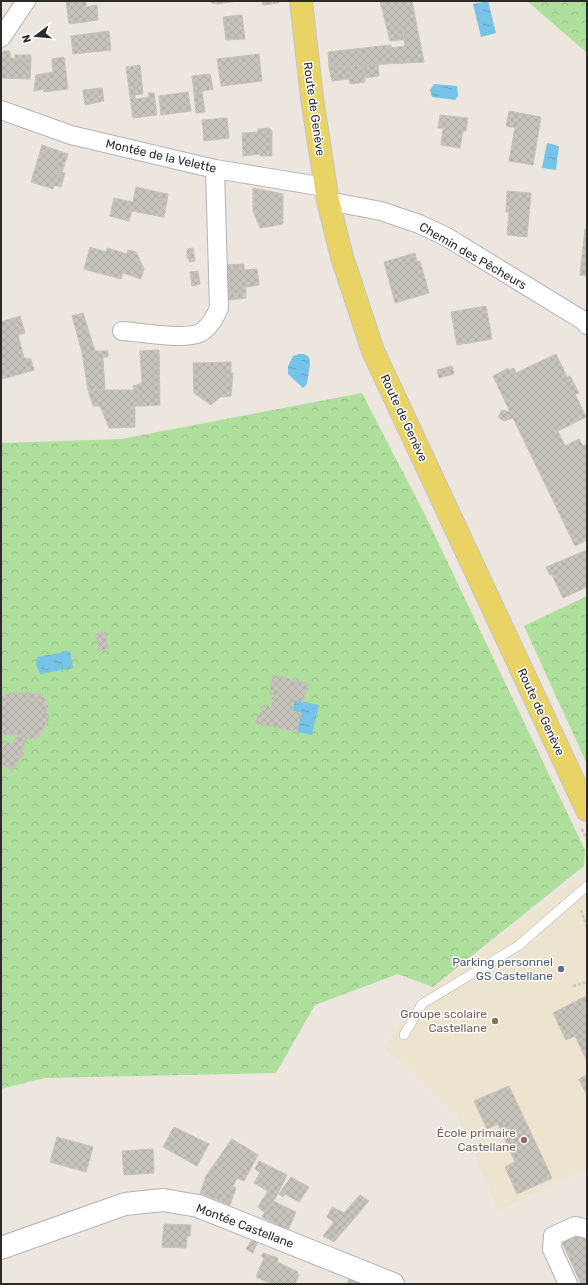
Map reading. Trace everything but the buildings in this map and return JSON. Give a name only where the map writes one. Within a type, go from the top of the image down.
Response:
[{"type":"main road","name":"Route de Genève","points":[[301,1],[312,98],[327,194],[342,257],[373,351],[587,810]]},
{"type":"street","points":[[1,38],[26,1]]},
{"type":"street","name":"Montée de la Velette","points":[[1,110],[71,135],[327,194]]},
{"type":"street","points":[[122,331],[188,337],[202,332],[212,322],[219,308],[215,169]]},
{"type":"street","name":"Chemin des Pêcheurs","points":[[327,194],[419,224],[444,236],[584,321],[587,325]]},
{"type":"street","name":"Montée Castellane","points":[[1,1248],[125,1204],[163,1200],[198,1206],[394,1284]]},
{"type":"street","points":[[568,1284],[552,1249],[553,1236],[575,1226],[587,1229]]},
{"type":"lane","points":[[404,1035],[422,1004],[518,946],[587,886]]},
{"type":"path","points":[[573,986],[587,982]]},
{"type":"shaded area","name":"Groupe scolaire Castellane","points":[[577,879],[587,900],[587,1169],[498,1210],[458,1116],[384,1047],[423,995]]},
{"type":"green space","points":[[527,1],[587,1],[587,53]]},
{"type":"green space","points":[[362,393],[426,517],[585,850],[584,866],[433,987],[398,974],[315,1005],[276,1073],[45,1078],[1,1089],[1,443],[121,439]]},
{"type":"green space","points":[[587,596],[587,764],[524,626]]},
{"type":"water","points":[[488,1],[496,33],[481,37],[473,4]]},
{"type":"water","points":[[434,84],[457,86],[458,96],[455,100],[432,97],[430,90]]},
{"type":"water","points":[[547,143],[559,146],[556,170],[542,168]]},
{"type":"water","points":[[304,354],[309,357],[310,364],[307,384],[303,388],[288,374],[288,366],[293,356]]},
{"type":"water","points":[[70,651],[73,668],[40,674],[36,665],[37,657]]},
{"type":"water","points":[[295,700],[319,705],[312,735],[297,732],[301,713],[292,711]]},
{"type":"place","name":"Parking personnel GS Castellane","points":[[561,969]]},
{"type":"place","name":"Groupe scolaire Castellane","points":[[495,1021]]},
{"type":"place","name":"École primaire Castellane","points":[[524,1140]]}]
